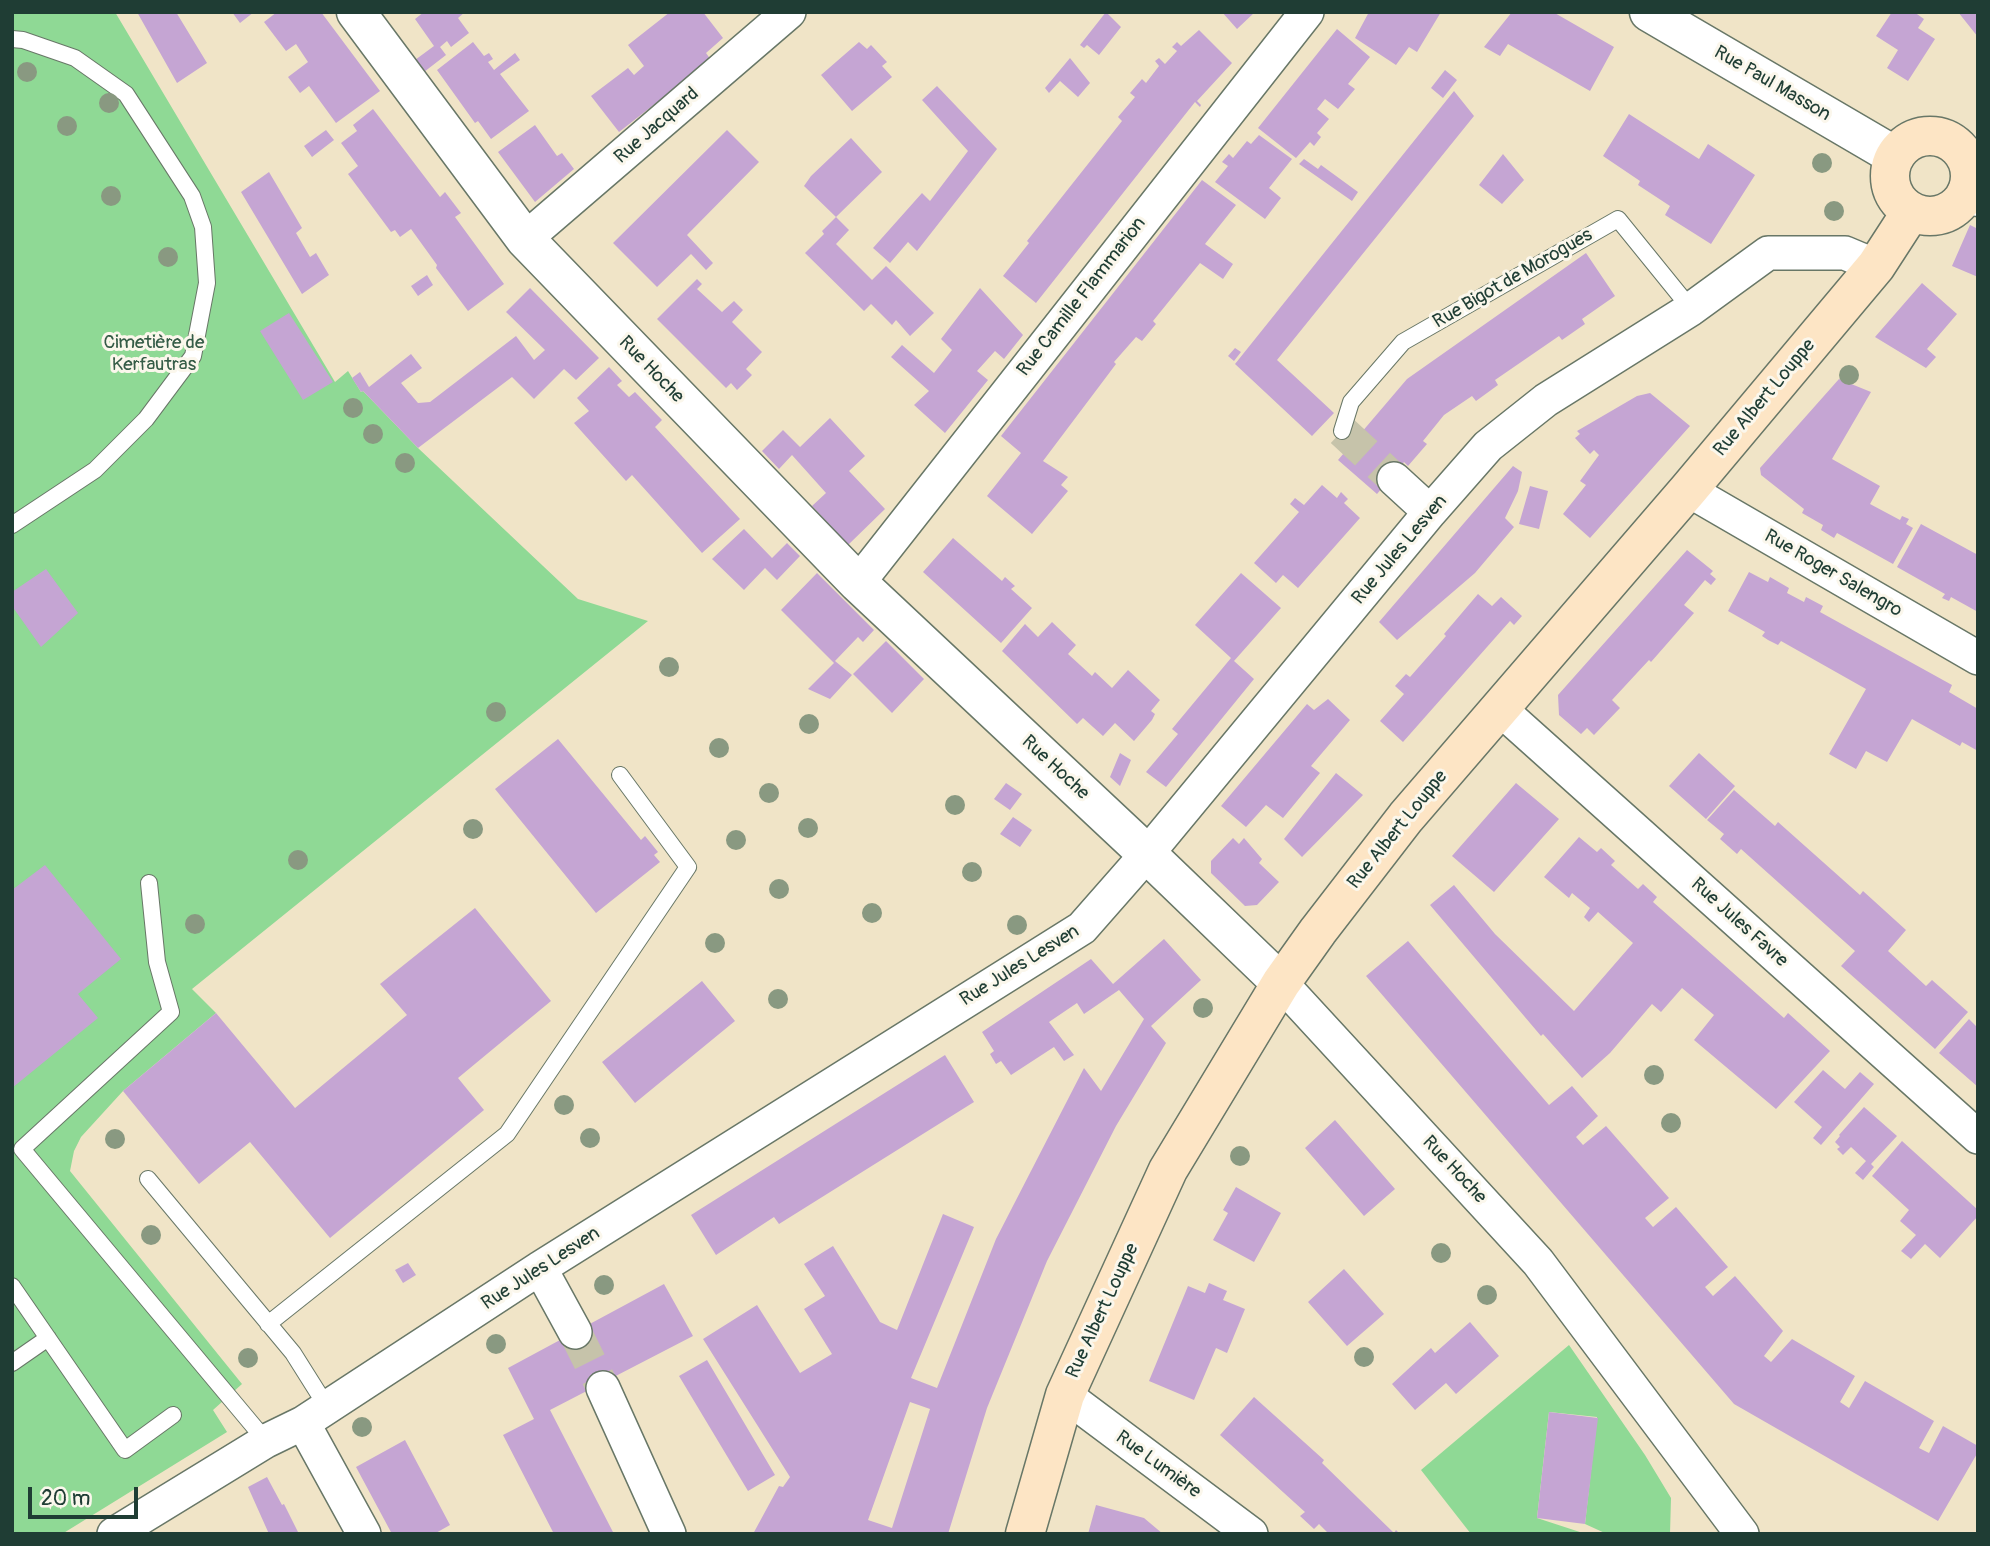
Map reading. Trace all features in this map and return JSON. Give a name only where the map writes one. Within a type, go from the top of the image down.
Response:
[{"type":"main road","points":[[1935,136],[1967,137],[1966,160],[1972,195],[1953,210],[1933,217],[1911,212],[1895,198],[1890,177],[1895,156],[1912,140],[1935,136]]},
{"type":"main road","name":"Rue Albert Louppe","points":[[1026,1534],[1065,1395],[1168,1170],[1281,983],[1398,827],[1688,490],[1876,266],[1911,212]]},
{"type":"street","name":"Rue Hoche","points":[[356,12],[525,239],[858,583],[1281,983],[1538,1262],[1742,1534]]},
{"type":"street","name":"Rue Jacquard","points":[[525,239],[789,12]]},
{"type":"street","name":"Rue Camille Flammarion","points":[[858,583],[1307,12]]},
{"type":"street","name":"Rue Paul Masson","points":[[1648,12],[1895,156]]},
{"type":"street","name":"Rue Jules Lesven","points":[[114,1534],[266,1441],[315,1415],[540,1268],[1082,928],[1488,446],[1546,400],[1691,309],[1768,253],[1845,253],[1876,266]]},
{"type":"street","points":[[1394,479],[1430,512]]},
{"type":"street","name":"Rue Roger Salengro","points":[[1688,490],[1978,658]]},
{"type":"street","name":"Rue Jules Favre","points":[[1500,709],[1978,1137]]},
{"type":"street","points":[[540,1268],[575,1332]]},
{"type":"street","points":[[603,1388],[668,1534]]},
{"type":"street","name":"Rue Lumière","points":[[1065,1395],[1251,1534]]},
{"type":"street","points":[[315,1415],[364,1534]]},
{"type":"lane","points":[[12,39],[23,40],[75,58],[126,94],[192,196],[203,227],[207,283],[193,356],[146,419],[95,470],[12,525]]},
{"type":"lane","name":"Rue Bigot de Morogues","points":[[1342,431],[1351,402],[1402,342],[1618,219],[1691,309]]},
{"type":"lane","points":[[268,1324],[507,1133],[688,867],[620,775]]},
{"type":"lane","points":[[149,883],[157,962],[171,1012],[17,1143],[266,1441]]},
{"type":"lane","points":[[148,1179],[293,1353],[315,1415]]},
{"type":"lane","points":[[12,1286],[125,1450],[173,1415]]},
{"type":"lane","points":[[12,1363],[48,1338]]},
{"type":"green space","name":"Cimetière de Kerfautras","points":[[12,12],[115,12],[335,382],[348,371],[361,392],[363,391],[418,448],[578,599],[648,621],[192,989],[216,1013],[123,1091],[81,1137],[74,1151],[70,1171],[242,1384],[213,1410],[227,1432],[62,1534],[12,1534]]},
{"type":"green space","points":[[1569,1345],[1645,1455],[1671,1498],[1670,1534],[1607,1534],[1585,1524],[1597,1417],[1549,1412],[1537,1518],[1586,1534],[1471,1534],[1421,1470]]},
{"type":"building","points":[[137,12],[176,12],[207,63],[177,83]]},
{"type":"building","points":[[232,12],[254,12],[240,23]]},
{"type":"building","points":[[277,12],[321,12],[380,91],[336,123],[309,86],[300,93],[288,77],[308,62],[296,44],[286,51],[264,22]]},
{"type":"building","points":[[424,12],[465,12],[458,18],[469,33],[451,47],[447,41],[440,47],[446,55],[424,72],[415,60],[434,46],[415,19]]},
{"type":"building","points":[[670,12],[703,12],[723,38],[706,53],[711,60],[619,132],[591,96],[628,68],[634,75],[644,66],[628,45]]},
{"type":"building","points":[[1106,12],[1121,27],[1099,55],[1087,45],[1084,48],[1080,45]]},
{"type":"building","points":[[1222,12],[1255,12],[1237,29]]},
{"type":"building","points":[[1369,12],[1441,12],[1417,52],[1409,47],[1396,65],[1355,38]]},
{"type":"building","points":[[1512,12],[1553,12],[1614,47],[1590,91],[1508,44],[1500,56],[1484,47]]},
{"type":"building","points":[[1892,12],[1914,12],[1924,19],[1918,28],[1935,39],[1908,81],[1887,68],[1898,50],[1876,36]]},
{"type":"building","points":[[1958,12],[1978,12],[1978,37]]},
{"type":"building","points":[[1337,29],[1370,57],[1348,84],[1355,89],[1338,109],[1325,99],[1317,109],[1329,119],[1317,133],[1321,137],[1314,146],[1310,142],[1296,158],[1258,128]]},
{"type":"building","points":[[1199,30],[1232,63],[1197,101],[1200,107],[1195,102],[1036,303],[1003,276],[1029,243],[1027,241],[1122,121],[1118,117],[1135,97],[1130,93],[1142,79],[1146,83],[1159,66],[1155,61],[1159,58],[1165,64],[1177,51],[1172,47],[1177,42],[1181,46]]},
{"type":"building","points":[[473,42],[484,56],[489,53],[493,59],[488,62],[494,70],[515,53],[520,60],[500,74],[529,111],[491,139],[478,121],[475,123],[437,70]]},
{"type":"building","points":[[859,42],[867,49],[871,45],[887,62],[882,66],[892,77],[852,111],[821,75]]},
{"type":"building","points":[[1070,58],[1090,83],[1078,97],[1060,81],[1049,93],[1045,88]]},
{"type":"building","points":[[1445,70],[1457,80],[1443,98],[1431,88]]},
{"type":"building","points":[[937,86],[997,149],[917,251],[908,242],[890,263],[873,248],[922,193],[930,201],[968,151],[922,100]]},
{"type":"building","points":[[1454,91],[1474,116],[1277,360],[1334,413],[1312,436],[1235,364]]},
{"type":"building","points":[[373,109],[440,197],[445,192],[461,213],[455,217],[504,284],[468,311],[411,229],[400,237],[395,230],[391,232],[348,174],[358,166],[341,143],[357,131],[353,125]]},
{"type":"building","points":[[1629,114],[1699,159],[1708,144],[1755,175],[1711,244],[1665,215],[1670,206],[1638,185],[1640,181],[1603,156]]},
{"type":"building","points":[[535,125],[557,156],[562,153],[574,169],[535,202],[498,152]]},
{"type":"building","points":[[326,130],[334,140],[312,157],[304,146]]},
{"type":"building","points":[[727,130],[759,162],[687,235],[713,263],[706,270],[691,254],[657,287],[613,243]]},
{"type":"building","points":[[1259,135],[1292,159],[1269,188],[1281,198],[1265,219],[1215,182],[1228,166],[1222,162],[1229,154],[1233,158],[1247,141],[1251,144]]},
{"type":"building","points":[[851,138],[882,172],[836,217],[804,186]]},
{"type":"building","points":[[1503,154],[1524,180],[1502,204],[1479,185]]},
{"type":"building","points":[[1304,159],[1318,169],[1321,165],[1358,192],[1352,201],[1299,164]]},
{"type":"building","points":[[269,172],[302,228],[296,233],[310,257],[316,253],[329,275],[302,294],[241,192]]},
{"type":"building","points":[[1202,180],[1236,205],[1205,244],[1233,264],[1223,279],[1200,263],[1153,321],[1156,324],[1142,341],[1136,337],[1114,362],[1116,364],[1043,461],[1068,477],[1061,485],[1068,491],[1032,534],[987,496],[1021,453],[1001,436]]},
{"type":"building","points":[[836,217],[849,230],[836,244],[872,280],[886,266],[934,313],[910,336],[896,320],[892,325],[871,304],[864,311],[805,253]]},
{"type":"building","points":[[1970,225],[1978,229],[1978,277],[1952,266]]},
{"type":"building","points":[[1586,253],[1615,296],[1582,319],[1585,324],[1562,340],[1559,336],[1495,380],[1498,385],[1476,401],[1472,396],[1444,415],[1423,441],[1427,444],[1408,466],[1404,462],[1377,494],[1338,460],[1407,379]]},
{"type":"building","points":[[427,275],[433,285],[418,296],[411,286]]},
{"type":"building","points":[[697,279],[702,284],[697,289],[722,312],[734,301],[743,310],[732,322],[762,352],[746,369],[752,375],[737,390],[731,383],[726,388],[657,319]]},
{"type":"building","points":[[1922,283],[1957,314],[1927,349],[1936,357],[1926,368],[1875,337]]},
{"type":"building","points":[[530,288],[599,358],[576,380],[564,369],[534,399],[512,377],[418,448],[363,391],[361,392],[352,378],[360,372],[369,387],[411,354],[422,368],[401,383],[418,403],[430,402],[516,336],[534,360],[545,350],[506,312]]},
{"type":"building","points":[[980,288],[1023,335],[1004,359],[995,351],[977,371],[988,380],[945,433],[914,405],[929,391],[891,357],[902,345],[934,373],[952,350],[941,339]]},
{"type":"building","points":[[289,313],[333,382],[303,400],[260,331]]},
{"type":"building","points":[[1235,348],[1241,352],[1234,361],[1228,356]]},
{"type":"building","points":[[609,367],[622,381],[617,385],[629,397],[635,392],[662,420],[655,427],[740,519],[702,553],[632,475],[626,481],[574,423],[589,411],[577,398]]},
{"type":"building","points":[[1839,379],[1871,392],[1832,459],[1880,486],[1870,504],[1900,520],[1902,516],[1909,519],[1906,524],[1913,528],[1893,564],[1837,533],[1834,538],[1821,530],[1823,525],[1802,513],[1804,509],[1761,475],[1760,468]]},
{"type":"building","points":[[1650,393],[1690,426],[1590,538],[1563,514],[1586,485],[1580,481],[1599,455],[1594,450],[1590,454],[1575,438],[1580,434],[1577,431],[1637,396]]},
{"type":"building","points":[[830,418],[865,456],[849,471],[885,509],[848,545],[812,506],[826,493],[792,455],[779,469],[762,451],[783,430],[800,447]]},
{"type":"building","points":[[1513,466],[1522,472],[1518,491],[1505,518],[1514,527],[1475,573],[1397,640],[1379,622]]},
{"type":"building","points":[[1322,485],[1337,498],[1341,492],[1348,499],[1344,503],[1360,518],[1298,588],[1283,575],[1276,583],[1254,563],[1299,512],[1290,504],[1295,498],[1304,505]]},
{"type":"building","points":[[1530,486],[1548,491],[1539,529],[1519,524]]},
{"type":"building","points":[[1921,524],[1978,555],[1978,612],[1951,597],[1949,601],[1942,598],[1945,594],[1897,567]]},
{"type":"building","points":[[744,529],[772,558],[787,543],[800,556],[777,580],[765,568],[744,590],[712,559]]},
{"type":"building","points":[[953,538],[1002,581],[1005,577],[1015,586],[1011,589],[1032,608],[1001,643],[923,572]]},
{"type":"building","points":[[1687,550],[1713,571],[1710,574],[1716,579],[1711,585],[1705,580],[1684,605],[1694,613],[1651,662],[1649,660],[1612,700],[1620,708],[1594,735],[1587,728],[1581,734],[1559,715],[1558,695]]},
{"type":"building","points":[[46,569],[78,613],[41,647],[12,606],[12,592]]},
{"type":"building","points":[[1749,572],[1768,582],[1770,577],[1789,588],[1787,593],[1804,602],[1806,597],[1823,606],[1820,612],[1952,685],[1949,692],[1978,709],[1978,751],[1962,742],[1960,746],[1912,719],[1887,762],[1866,751],[1856,769],[1829,754],[1866,689],[1781,641],[1778,645],[1768,640],[1762,636],[1765,632],[1728,611]]},
{"type":"building","points":[[817,573],[874,630],[863,642],[858,637],[835,661],[852,675],[830,699],[808,689],[834,663],[781,610]]},
{"type":"building","points":[[1241,573],[1281,608],[1234,661],[1254,679],[1166,787],[1146,772],[1178,734],[1172,729],[1231,658],[1195,625]]},
{"type":"building","points":[[1478,594],[1492,606],[1501,597],[1522,616],[1514,625],[1510,621],[1403,742],[1380,721],[1404,694],[1395,686],[1406,674],[1410,677]]},
{"type":"building","points":[[1052,622],[1076,645],[1068,654],[1092,676],[1095,672],[1112,688],[1128,670],[1160,700],[1151,711],[1155,714],[1152,720],[1134,741],[1115,723],[1103,736],[1083,718],[1077,724],[1002,651],[1025,624],[1038,637]]},
{"type":"building","points":[[886,641],[924,679],[892,713],[853,674]]},
{"type":"building","points":[[1328,699],[1350,720],[1311,766],[1320,773],[1283,818],[1266,805],[1246,827],[1221,806],[1307,704],[1314,710]]},
{"type":"building","points":[[558,739],[641,840],[645,836],[658,852],[654,855],[660,862],[596,913],[495,789]]},
{"type":"building","points":[[1120,753],[1131,760],[1120,786],[1110,777]]},
{"type":"building","points":[[1699,753],[1735,786],[1706,819],[1669,786]]},
{"type":"building","points":[[1336,773],[1363,795],[1302,857],[1284,839]]},
{"type":"building","points":[[1006,783],[1022,794],[1010,810],[994,799]]},
{"type":"building","points":[[1516,783],[1559,819],[1494,892],[1452,856]]},
{"type":"building","points":[[1734,790],[1775,826],[1778,822],[1860,895],[1863,891],[1906,930],[1888,951],[1926,986],[1932,980],[1968,1012],[1935,1049],[1841,966],[1855,951],[1741,849],[1737,854],[1720,839],[1724,834],[1707,820]]},
{"type":"building","points":[[1013,817],[1032,830],[1020,847],[1000,834]]},
{"type":"building","points":[[1579,837],[1597,852],[1601,848],[1615,861],[1611,865],[1638,889],[1643,884],[1657,897],[1653,902],[1784,1018],[1788,1013],[1830,1051],[1776,1109],[1694,1040],[1714,1015],[1682,988],[1661,1012],[1652,1004],[1610,1053],[1582,1078],[1543,1034],[1541,1036],[1430,905],[1454,885],[1495,934],[1574,1011],[1633,943],[1598,912],[1589,922],[1584,917],[1590,908],[1572,893],[1569,898],[1544,877]]},
{"type":"building","points":[[1233,838],[1239,844],[1244,838],[1262,859],[1259,863],[1279,882],[1257,905],[1245,906],[1211,873],[1211,861]]},
{"type":"building","points":[[45,865],[121,959],[78,994],[98,1018],[12,1088],[12,890]]},
{"type":"building","points":[[475,908],[551,1001],[458,1078],[484,1110],[330,1238],[250,1142],[199,1184],[123,1091],[216,1013],[295,1108],[407,1015],[380,984]]},
{"type":"building","points":[[1164,939],[1201,980],[1151,1026],[1166,1043],[1116,1126],[1047,1261],[987,1408],[948,1534],[753,1534],[779,1486],[783,1487],[790,1477],[703,1339],[757,1305],[800,1373],[832,1354],[804,1309],[825,1296],[804,1264],[833,1246],[880,1322],[897,1330],[943,1214],[974,1227],[911,1378],[937,1388],[996,1239],[1084,1068],[1101,1091],[1144,1019],[1119,990],[1084,1014],[1077,1003],[1049,1022],[1074,1055],[1064,1061],[1054,1047],[1011,1075],[1001,1061],[996,1064],[990,1054],[994,1051],[982,1032],[1091,959],[1113,984]],"holes":[[[910,1402],[930,1409],[892,1528],[868,1520]]]},
{"type":"building","points":[[1408,941],[1549,1105],[1572,1086],[1598,1116],[1576,1137],[1583,1145],[1606,1126],[1669,1198],[1645,1218],[1653,1227],[1676,1207],[1728,1267],[1705,1287],[1713,1296],[1735,1276],[1783,1331],[1764,1356],[1771,1362],[1792,1339],[1855,1376],[1840,1402],[1849,1408],[1865,1381],[1934,1421],[1919,1448],[1929,1453],[1943,1426],[1978,1446],[1978,1452],[1938,1521],[1734,1404],[1366,976]]},
{"type":"building","points":[[702,981],[735,1021],[635,1103],[602,1062]]},
{"type":"building","points":[[1969,1019],[1978,1028],[1978,1087],[1939,1053]]},
{"type":"building","points":[[945,1055],[974,1102],[779,1224],[774,1217],[716,1255],[691,1215]]},
{"type":"building","points":[[1823,1070],[1845,1089],[1860,1072],[1874,1084],[1821,1145],[1813,1138],[1822,1127],[1794,1102]]},
{"type":"building","points":[[1864,1107],[1897,1136],[1871,1164],[1874,1167],[1863,1180],[1855,1173],[1866,1161],[1851,1147],[1843,1155],[1835,1142]]},
{"type":"building","points":[[1335,1120],[1395,1189],[1364,1216],[1305,1148]]},
{"type":"building","points":[[1902,1141],[1978,1210],[1978,1216],[1940,1258],[1925,1244],[1911,1259],[1901,1251],[1916,1235],[1900,1221],[1909,1210],[1872,1176]]},
{"type":"building","points":[[1236,1187],[1281,1213],[1254,1262],[1213,1240],[1228,1213],[1223,1210]]},
{"type":"building","points":[[408,1263],[416,1275],[403,1283],[395,1270]]},
{"type":"building","points":[[1344,1269],[1384,1314],[1347,1346],[1308,1302]]},
{"type":"building","points":[[1209,1283],[1227,1291],[1223,1300],[1245,1309],[1227,1353],[1216,1348],[1194,1400],[1149,1381],[1188,1286],[1205,1293]]},
{"type":"building","points":[[664,1284],[693,1336],[550,1410],[614,1534],[554,1534],[503,1435],[534,1419],[508,1368]]},
{"type":"building","points":[[1470,1322],[1499,1356],[1456,1394],[1446,1383],[1415,1410],[1392,1384],[1431,1348],[1435,1353]]},
{"type":"building","points":[[707,1360],[775,1475],[748,1491],[679,1376]]},
{"type":"building","points":[[1254,1397],[1324,1460],[1322,1463],[1394,1533],[1396,1530],[1400,1534],[1329,1534],[1319,1524],[1314,1529],[1300,1516],[1305,1512],[1220,1435]]},
{"type":"building","points":[[1549,1412],[1598,1418],[1585,1524],[1537,1518]]},
{"type":"building","points":[[405,1440],[450,1525],[434,1534],[392,1534],[356,1467]]},
{"type":"building","points":[[267,1477],[299,1534],[269,1534],[248,1487]]},
{"type":"building","points":[[1096,1505],[1144,1518],[1163,1534],[1088,1534]]},
{"type":"tunnel","points":[[1342,431],[1394,479]]},
{"type":"tunnel","points":[[575,1332],[603,1388]]}]
